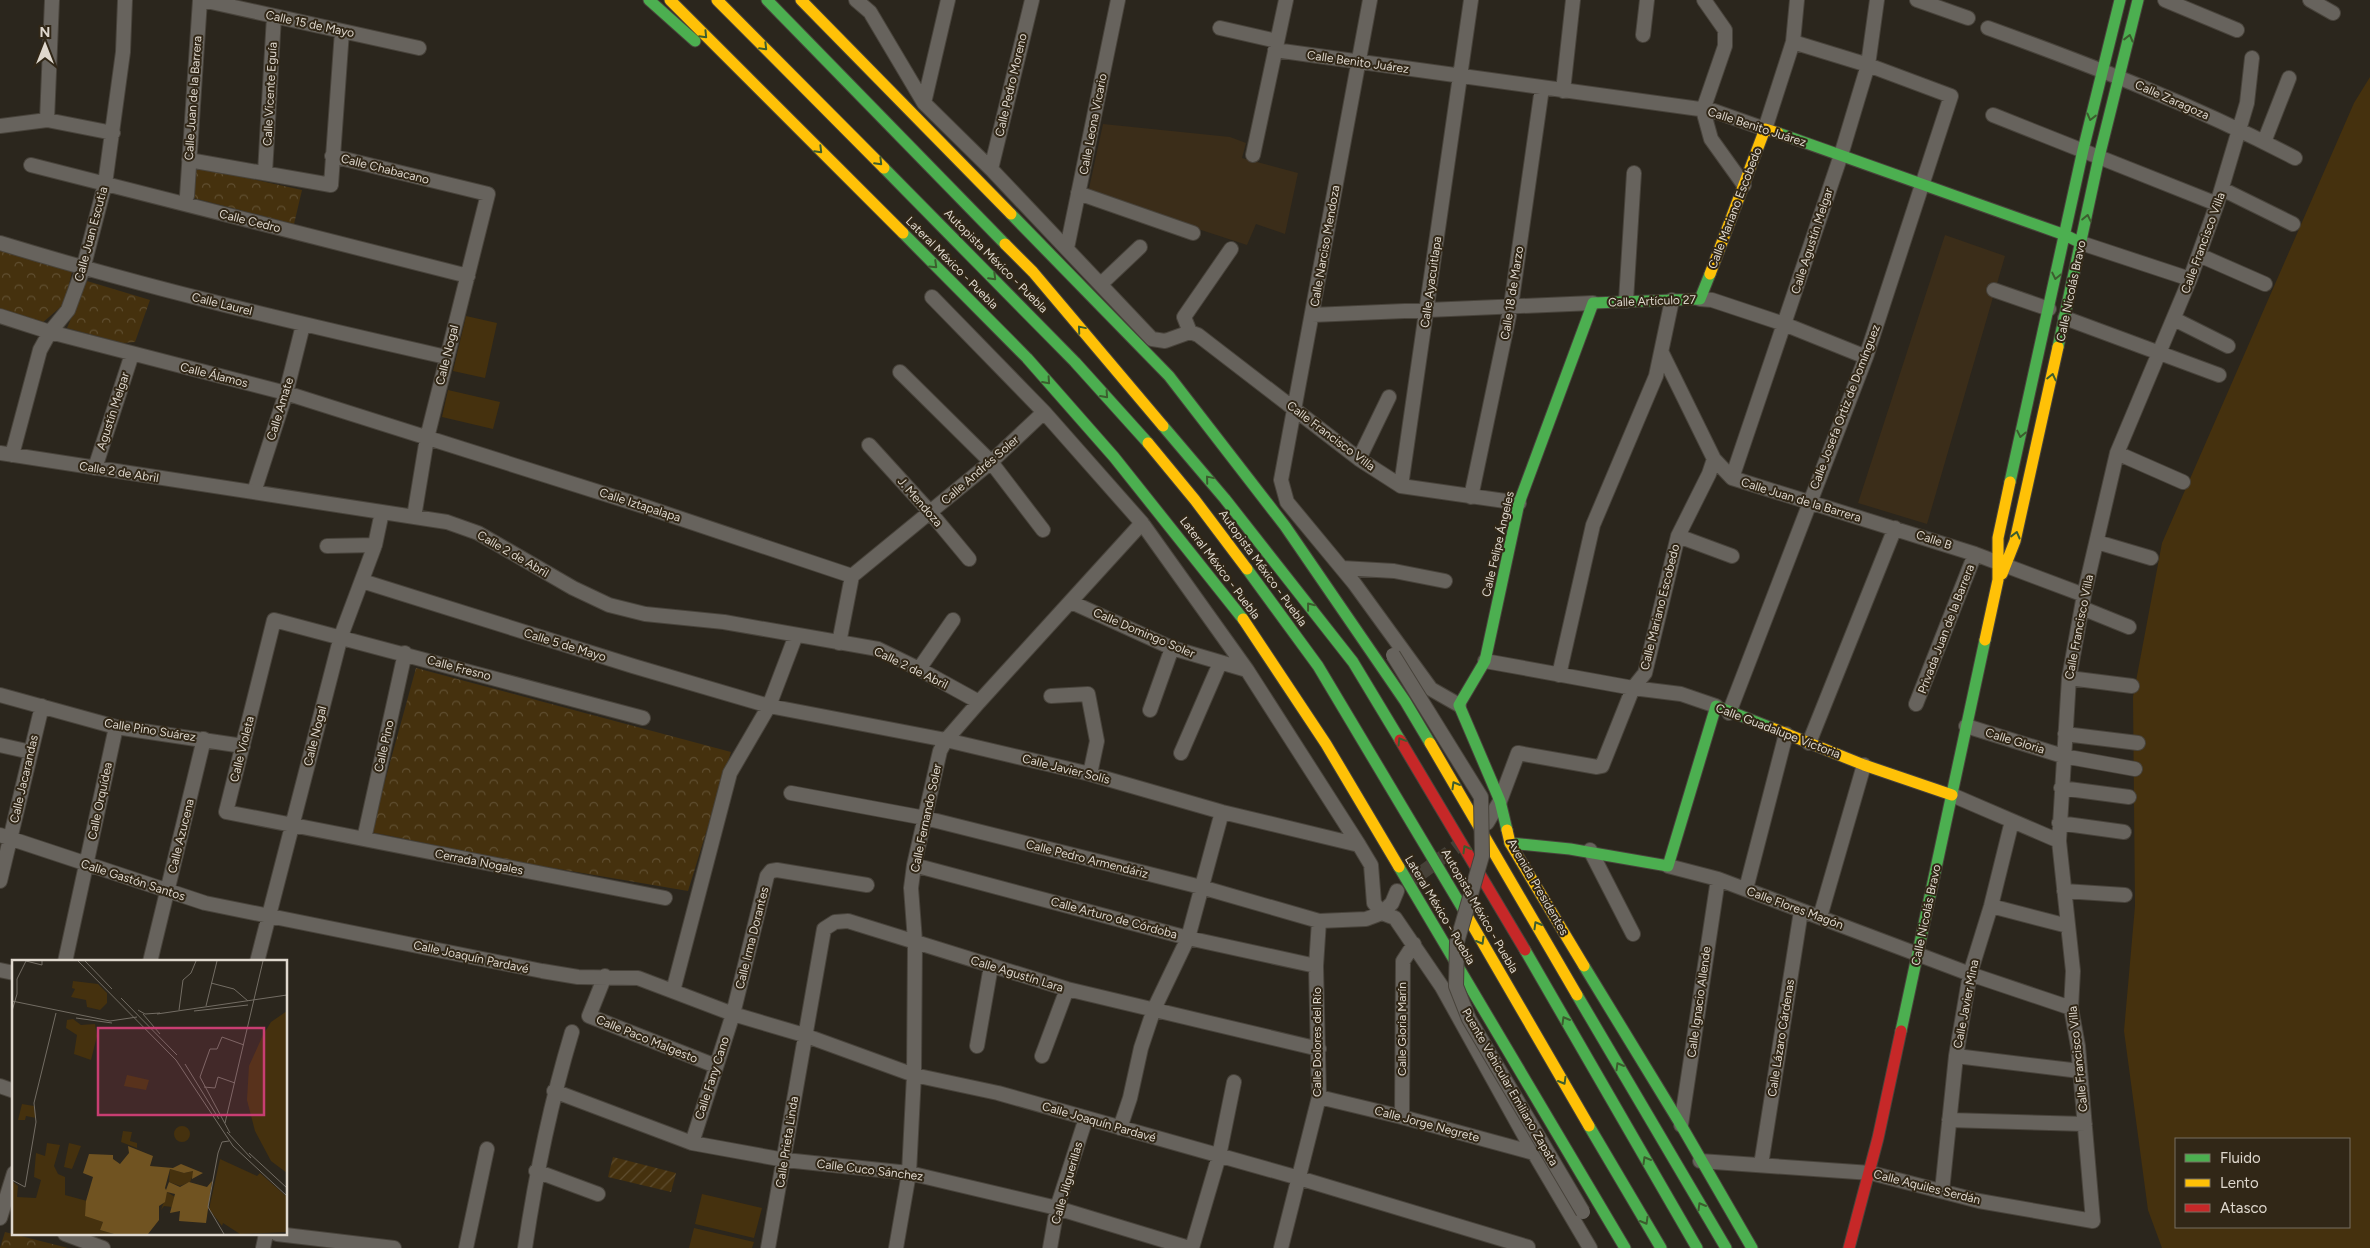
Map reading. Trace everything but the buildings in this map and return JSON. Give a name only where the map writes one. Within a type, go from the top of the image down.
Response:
[{"type":"main road","points":[[649,0],[710,53],[733,65]]},
{"type":"main road","name":"Lateral México - Puebla","points":[[670,0],[1027,358],[1108,450],[1205,570],[1291,689],[1326,744],[1625,1248]]},
{"type":"main road","name":"Autopista México - Puebla","points":[[717,0],[1075,362],[1147,442],[1231,546],[1318,666],[1359,732],[1661,1248]]},
{"type":"main road","name":"Autopista México - Puebla","points":[[767,0],[1033,272],[1225,499],[1353,662],[1459,836],[1697,1248]]},
{"type":"main road","points":[[801,0],[1169,376],[1265,501],[1405,701],[1726,1248]]},
{"type":"main road","points":[[816,0],[847,34],[882,83]]},
{"type":"main road","name":"Calle Nicolás Bravo","points":[[1849,1248],[1871,1173],[1901,1037],[1917,953],[1998,580],[2001,564],[1998,538],[2083,150],[2120,0]]},
{"type":"main road","name":"Calle Nicolás Bravo","points":[[2001,564],[2015,541],[2099,157],[2138,0]]},
{"type":"main road","name":"Calle Benito Juárez","points":[[1765,129],[2065,235],[2081,243]]},
{"type":"main road","name":"Calle Mariano Escobedo","points":[[1700,300],[1765,129]]},
{"type":"main road","name":"Calle Artículo 27","points":[[1593,302],[1700,300]]},
{"type":"main road","name":"Calle Felipe Ángeles","points":[[1459,705],[1485,661],[1519,503],[1593,302]]},
{"type":"main road","name":"Avenida Presidentes","points":[[1459,705],[1500,801],[1510,842],[1681,1125],[1700,1161],[1752,1248]]},
{"type":"main road","name":"Calle Guadalupe Victoria","points":[[1722,710],[1809,742],[1864,765],[1952,795]]},
{"type":"main road","name":"Calle Josefa Ortiz de Domínguez","points":[[1668,866],[1722,710]]},
{"type":"main road","name":"Calle Flores Magón","points":[[1510,842],[1546,844],[1590,850],[1668,866]]},
{"type":"street","points":[[46,120],[52,0]]},
{"type":"street","name":"Calle Juan Escutia","points":[[6,454],[40,350],[50,332],[68,310],[83,269],[105,184],[113,133],[123,52],[125,0]]},
{"type":"street","name":"Calle 15 de Mayo","points":[[201,0],[419,48]]},
{"type":"street","name":"Calle Juan de la Barrera","points":[[187,196],[201,0]]},
{"type":"street","points":[[856,0],[870,12],[924,103],[991,169],[1152,339],[1165,341],[1190,332],[1184,317],[1231,249]]},
{"type":"street","points":[[924,103],[948,0]]},
{"type":"street","name":"Calle Pedro Moreno","points":[[991,169],[1032,0]]},
{"type":"street","name":"Calle Leona Vicario","points":[[1067,248],[1118,0]]},
{"type":"street","points":[[1253,155],[1286,0]]},
{"type":"street","name":"Calle Narciso Mendoza","points":[[1283,492],[1281,480],[1370,0]]},
{"type":"street","name":"Calle Ayacuitlapa","points":[[1401,486],[1471,0]]},
{"type":"street","points":[[1563,91],[1573,0]]},
{"type":"street","points":[[1643,35],[1647,0]]},
{"type":"street","points":[[1704,0],[1725,30],[1725,46],[1703,110],[1711,139],[1744,185]]},
{"type":"street","name":"Calle Mariano Escobedo","points":[[1765,129],[1793,42],[1796,0]]},
{"type":"street","name":"Calle Agustín Melgar","points":[[1732,478],[1840,155],[1868,65],[1877,0]]},
{"type":"street","points":[[1916,0],[1968,18]]},
{"type":"street","points":[[2165,0],[2236,30]]},
{"type":"street","points":[[2310,0],[2333,13]]},
{"type":"street","name":"Calle Vicente Eguía","points":[[266,172],[274,16]]},
{"type":"street","name":"Calle Benito Juárez","points":[[1220,28],[1276,46],[1358,62],[1714,111],[1765,129]]},
{"type":"street","points":[[1988,28],[2103,70]]},
{"type":"street","points":[[332,156],[342,31]]},
{"type":"street","points":[[1793,42],[1868,65]]},
{"type":"street","name":"Calle Francisco Villa","points":[[2093,1221],[2080,1071],[2071,1008],[2073,971],[2059,841],[2068,678],[2083,602],[2118,453],[2190,280],[2217,204],[2248,102],[2252,58]]},
{"type":"street","name":"Calle Josefa Ortiz de Domínguez","points":[[1722,710],[1809,504],[1866,357],[1951,96],[1868,65]]},
{"type":"street","name":"Calle Zaragoza","points":[[2103,70],[2240,130],[2295,158]]},
{"type":"street","points":[[2264,142],[2289,78]]},
{"type":"street","name":"Calle 18 de Marzo","points":[[1471,497],[1511,306],[1542,88]]},
{"type":"street","points":[[1993,115],[2217,204]]},
{"type":"street","points":[[0,126],[46,120],[113,133]]},
{"type":"street","name":"Calle Chabacano","points":[[189,160],[266,172],[331,185],[332,156],[488,194]]},
{"type":"street","name":"Calle Cedro","points":[[31,165],[468,276]]},
{"type":"street","points":[[1626,301],[1634,173]]},
{"type":"street","points":[[2222,189],[2293,224]]},
{"type":"street","points":[[1078,193],[1193,233]]},
{"type":"street","name":"Calle Nogal","points":[[414,517],[428,438],[446,357],[488,194]]},
{"type":"street","name":"Calle Laurel","points":[[0,243],[83,269],[303,325],[446,357]]},
{"type":"street","name":"Calle Benito Juárez","points":[[2081,243],[2190,280]]},
{"type":"street","points":[[1101,284],[1140,247]]},
{"type":"street","points":[[2199,255],[2265,284]]},
{"type":"street","points":[[1994,290],[2048,309]]},
{"type":"street","points":[[932,297],[1044,412],[1142,523],[1247,670],[1371,865],[1374,903],[1382,913],[1395,918],[1442,987],[1534,1153],[1590,1248]]},
{"type":"street","points":[[1559,675],[1593,525],[1656,376],[1672,300]]},
{"type":"street","name":"Calle Artículo 27","points":[[1700,300],[1712,300],[1784,324],[1866,357]]},
{"type":"street","name":"Calle Artículo 27","points":[[1312,315],[1593,302]]},
{"type":"street","name":"Calle Álamos","points":[[0,316],[50,332],[286,393],[428,438]]},
{"type":"street","points":[[2065,318],[2219,375]]},
{"type":"street","points":[[2174,320],[2228,346]]},
{"type":"street","name":"Calle Amate","points":[[254,492],[286,393],[303,325]]},
{"type":"street","name":"Calle Francisco Villa","points":[[1190,332],[1198,335],[1295,408],[1359,460],[1401,486],[1519,503]]},
{"type":"street","name":"Calle Juan de la Barrera","points":[[1662,352],[1714,459],[1732,478],[1809,504],[1895,528]]},
{"type":"street","name":"Agustín Melgar","points":[[95,468],[132,354]]},
{"type":"street","points":[[900,372],[991,462],[1043,530]]},
{"type":"street","points":[[1359,460],[1389,397]]},
{"type":"street","name":"Calle Andrés Soler","points":[[852,576],[991,462],[1044,412]]},
{"type":"street","name":"Calle Iztapalapa","points":[[428,438],[646,507],[852,576]]},
{"type":"street","name":"J. Mendoza","points":[[870,445],[930,512],[968,559]]},
{"type":"street","points":[[2118,453],[2183,482]]},
{"type":"street","name":"Calle 2 de Abril","points":[[6,454],[447,522],[478,532],[573,588],[609,605],[645,614],[724,622],[878,649],[979,702]]},
{"type":"street","name":"Calle Mariano Escobedo","points":[[1500,801],[1518,753],[1597,767],[1602,766],[1633,688],[1645,672],[1678,536],[1714,459]]},
{"type":"street","points":[[1265,501],[1275,498],[1283,492],[1287,502],[1371,605],[1430,689],[1459,705]]},
{"type":"street","name":"Calle Nogal","points":[[257,960],[341,636],[375,545],[382,512]]},
{"type":"street","name":"Calle Fernando Soler","points":[[896,1248],[909,1173],[914,1075],[915,941],[911,888],[914,865],[940,751],[946,740],[979,702],[1142,523]]},
{"type":"street","points":[[1809,742],[1895,528]]},
{"type":"street","name":"Calle B","points":[[1895,528],[2001,564],[2083,602],[2129,627]]},
{"type":"street","points":[[1678,536],[1732,556]]},
{"type":"street","points":[[2097,542],[2152,558]]},
{"type":"street","points":[[327,546],[375,545]]},
{"type":"street","name":"Privada Juan de la Barrera","points":[[1916,704],[1975,554]]},
{"type":"street","points":[[1342,568],[1394,571],[1444,581]]},
{"type":"street","points":[[839,643],[852,576]]},
{"type":"street","name":"Calle 5 de Mayo","points":[[362,581],[769,706]]},
{"type":"street","name":"Calle Domingo Soler","points":[[1071,602],[1172,648],[1247,670]]},
{"type":"street","name":"Puente Vehicular Emiliano Zapata","points":[[1371,605],[1393,655],[1481,797],[1482,856],[1457,942],[1456,986],[1469,1019],[1583,1212],[1596,1248]]},
{"type":"street","name":"Calle Fresno","points":[[274,620],[341,636],[643,718]]},
{"type":"street","name":"Calle Violeta","points":[[274,620],[226,812],[292,826]]},
{"type":"street","points":[[919,669],[953,620]]},
{"type":"street","points":[[673,991],[730,773],[769,706],[796,635]]},
{"type":"street","points":[[1150,710],[1172,648]]},
{"type":"street","name":"Calle Pino","points":[[364,839],[405,653]]},
{"type":"street","name":"Calle Guadalupe Victoria","points":[[1485,661],[1633,688],[1681,694],[1722,710]]},
{"type":"street","points":[[1181,753],[1220,663]]},
{"type":"street","points":[[2068,678],[2132,686]]},
{"type":"street","points":[[1051,696],[1088,694],[1097,741],[1090,774]]},
{"type":"street","name":"Calle Pino Suárez","points":[[0,695],[116,727],[243,746]]},
{"type":"street","name":"Calle Jacarandas","points":[[0,882],[5,837],[31,752],[42,706]]},
{"type":"street","name":"Calle Javier Solís","points":[[769,706],[946,740],[1090,774],[1222,812],[1359,845]]},
{"type":"street","name":"Calle Gloria","points":[[1966,726],[2063,756],[2135,769]]},
{"type":"street","name":"Calle Orquídea","points":[[65,960],[116,727]]},
{"type":"street","points":[[1746,890],[1786,734]]},
{"type":"street","points":[[2065,734],[2138,742]]},
{"type":"street","name":"Calle Azucena","points":[[150,960],[204,739]]},
{"type":"street","points":[[0,745],[31,752]]},
{"type":"street","points":[[1820,917],[1864,765]]},
{"type":"street","points":[[2061,788],[2129,797]]},
{"type":"street","name":"Calle Pedro Armendáriz","points":[[791,792],[925,818],[1202,887],[1319,921],[1366,919],[1382,913]]},
{"type":"street","name":"Calle Guadalupe Victoria","points":[[1952,795],[2059,841]]},
{"type":"street","points":[[1488,823],[1500,801]]},
{"type":"street","points":[[1120,1128],[1130,1098],[1141,1048],[1154,1010],[1188,938],[1222,812]]},
{"type":"street","name":"Calle Javier Mina","points":[[1942,1191],[1956,1056],[1970,974],[1991,906],[2012,821]]},
{"type":"street","points":[[2060,823],[2124,832]]},
{"type":"street","name":"Cerrada Nogales","points":[[292,826],[665,898]]},
{"type":"street","name":"Calle Gastón Santos","points":[[5,837],[205,903],[268,916]]},
{"type":"street","points":[[1590,850],[1633,934]]},
{"type":"street","name":"Calle Arturo de Córdoba","points":[[914,865],[1188,938],[1316,966]]},
{"type":"street","name":"Calle Flores Magón","points":[[1668,866],[1718,879],[1970,974],[2071,1008]]},
{"type":"street","name":"Calle Irma Dorantes","points":[[733,1014],[767,876],[771,871],[777,870],[867,885]]},
{"type":"street","name":"Calle Ignacio Allende","points":[[1681,1125],[1718,879]]},
{"type":"street","points":[[2064,891],[2125,895]]},
{"type":"street","points":[[1382,913],[1392,903],[1397,892]]},
{"type":"street","points":[[1991,906],[2068,926]]},
{"type":"street","name":"Calle Lázaro Cárdenas","points":[[1762,1165],[1801,911]]},
{"type":"street","name":"Calle Joaquín Pardavé","points":[[268,916],[542,972],[578,977],[638,978],[733,1014],[804,1035],[914,1075],[998,1093],[1299,1178],[1528,1247]]},
{"type":"street","name":"Calle Agustín Lara","points":[[804,1035],[824,929],[835,922],[848,921],[1067,990],[1319,1049]]},
{"type":"street","name":"Calle Dolores del Río","points":[[1281,1248],[1319,1097],[1316,966],[1319,921]]},
{"type":"street","name":"Calle Gloria Marín","points":[[1402,1117],[1403,961],[1414,944]]},
{"type":"street","points":[[976,1046],[991,966]]},
{"type":"street","name":"Calle Paco Malgesto","points":[[604,976],[590,1016],[716,1066]]},
{"type":"street","points":[[1042,1056],[1067,990]]},
{"type":"street","name":"Calle Fany Cano","points":[[692,1142],[733,1014]]},
{"type":"street","points":[[525,1248],[536,1171],[554,1091],[572,1032]]},
{"type":"street","name":"Calle Prieta Linda","points":[[768,1248],[785,1160],[804,1035]]},
{"type":"street","points":[[1956,1056],[2080,1071]]},
{"type":"street","points":[[1192,1248],[1219,1156],[1234,1082]]},
{"type":"street","name":"Calle Cuco Sánchez","points":[[554,1091],[692,1142],[785,1160],[909,1173],[1057,1208],[1147,1242],[1189,1248]]},
{"type":"street","name":"Calle Jorge Negrete","points":[[1319,1097],[1402,1117],[1534,1153]]},
{"type":"street","name":"Calle Jilguerillas","points":[[1050,1248],[1057,1208],[1086,1118]]},
{"type":"street","points":[[1949,1120],[2085,1124]]},
{"type":"street","points":[[466,1248],[487,1149]]},
{"type":"street","name":"Calle Aquiles Serdán","points":[[1700,1161],[1871,1173],[1979,1201],[2093,1221]]},
{"type":"street","points":[[536,1171],[598,1194]]},
{"type":"street","points":[[0,1216],[12,1179]]},
{"type":"street","points":[[288,1236],[344,1245],[394,1248]]},
{"type":"street","points":[[86,1237],[103,1248]]},
{"type":"shaded area","points":[[1103,124],[1230,137],[1246,143],[1242,158],[1298,173],[1285,234],[1256,224],[1247,245],[1088,193]]},
{"type":"shaded area","points":[[1945,235],[2005,256],[1927,524],[1858,503]]},
{"type":"green space","points":[[2370,77],[2370,1248],[2162,1248],[2148,1210],[2124,1031],[2135,906],[2133,697],[2162,543],[2354,103]]},
{"type":"green space","points":[[192,166],[302,190],[294,224],[190,197]]},
{"type":"green space","points":[[0,249],[72,272],[64,304],[41,324],[0,311]]},
{"type":"green space","points":[[87,281],[150,300],[135,342],[123,343],[67,328]]},
{"type":"green space","points":[[466,316],[497,323],[485,378],[453,371]]},
{"type":"green space","points":[[448,390],[500,402],[493,429],[442,417]]},
{"type":"green space","points":[[416,668],[731,752],[688,891],[518,862],[371,832]]},
{"type":"green space","points":[[613,1157],[676,1173],[671,1192],[608,1177]]},
{"type":"green space","points":[[702,1194],[762,1208],[754,1238],[695,1224]]},
{"type":"green space","points":[[694,1228],[754,1242],[752,1248],[689,1248]]},
{"type":"green space","points":[[5,1232],[12,1234],[12,1236],[21,1236],[68,1248],[0,1248]]},
{"type":"tunnel","points":[[1404,886],[1467,839]]},
{"type":"traffic: fast","points":[[649,0],[695,41]]},
{"type":"traffic: fast","points":[[767,0],[1005,244]]},
{"type":"traffic: fast","points":[[2010,482],[2083,150],[2120,0]]},
{"type":"traffic: fast","points":[[2058,347],[2099,157],[2138,0]]},
{"type":"traffic: fast","points":[[1778,133],[2065,235],[2081,243]]},
{"type":"traffic: fast","points":[[884,168],[1075,362],[1148,443]]},
{"type":"traffic: fast","points":[[1011,214],[1169,376],[1285,526],[1405,701],[1430,743]]},
{"type":"traffic: fast","points":[[903,233],[1027,358],[1114,457],[1243,619]]},
{"type":"traffic: fast","points":[[1507,830],[1500,801],[1459,705],[1485,661],[1519,503],[1593,303],[1700,299],[1710,274]]},
{"type":"traffic: fast","points":[[1163,426],[1225,499],[1353,662],[1400,740]]},
{"type":"traffic: fast","points":[[1247,569],[1318,666],[1466,914]]},
{"type":"traffic: fast","points":[[1901,1031],[1985,640]]},
{"type":"traffic: fast","points":[[1510,843],[1570,849],[1668,866],[1716,706],[1772,728]]},
{"type":"traffic: fast","points":[[1399,867],[1625,1248]]},
{"type":"traffic: fast","points":[[1525,950],[1697,1248]]},
{"type":"traffic: fast","points":[[1584,966],[1681,1125],[1752,1248]]},
{"type":"traffic: fast","points":[[1577,995],[1726,1248]]},
{"type":"traffic: fast","points":[[1589,1126],[1661,1248]]},
{"type":"traffic: slow","points":[[670,0],[903,233]]},
{"type":"traffic: slow","points":[[717,0],[884,168]]},
{"type":"traffic: slow","points":[[801,0],[1011,214]]},
{"type":"traffic: slow","points":[[1710,274],[1765,129],[1778,133]]},
{"type":"traffic: slow","points":[[1005,244],[1033,272],[1163,426]]},
{"type":"traffic: slow","points":[[2002,574],[2015,541],[2058,347]]},
{"type":"traffic: slow","points":[[1148,443],[1195,500],[1247,569]]},
{"type":"traffic: slow","points":[[1985,640],[1998,580],[1998,538],[2010,482]]},
{"type":"traffic: slow","points":[[1243,619],[1326,744],[1399,867]]},
{"type":"traffic: slow","points":[[1772,728],[1864,765],[1952,795]]},
{"type":"traffic: slow","points":[[1430,743],[1577,995]]},
{"type":"traffic: slow","points":[[1507,830],[1510,843],[1584,966]]},
{"type":"traffic: slow","points":[[1466,914],[1589,1126]]},
{"type":"traffic: jam","points":[[1400,740],[1525,950]]},
{"type":"traffic: jam","points":[[1849,1248],[1878,1138],[1901,1031]]}]
